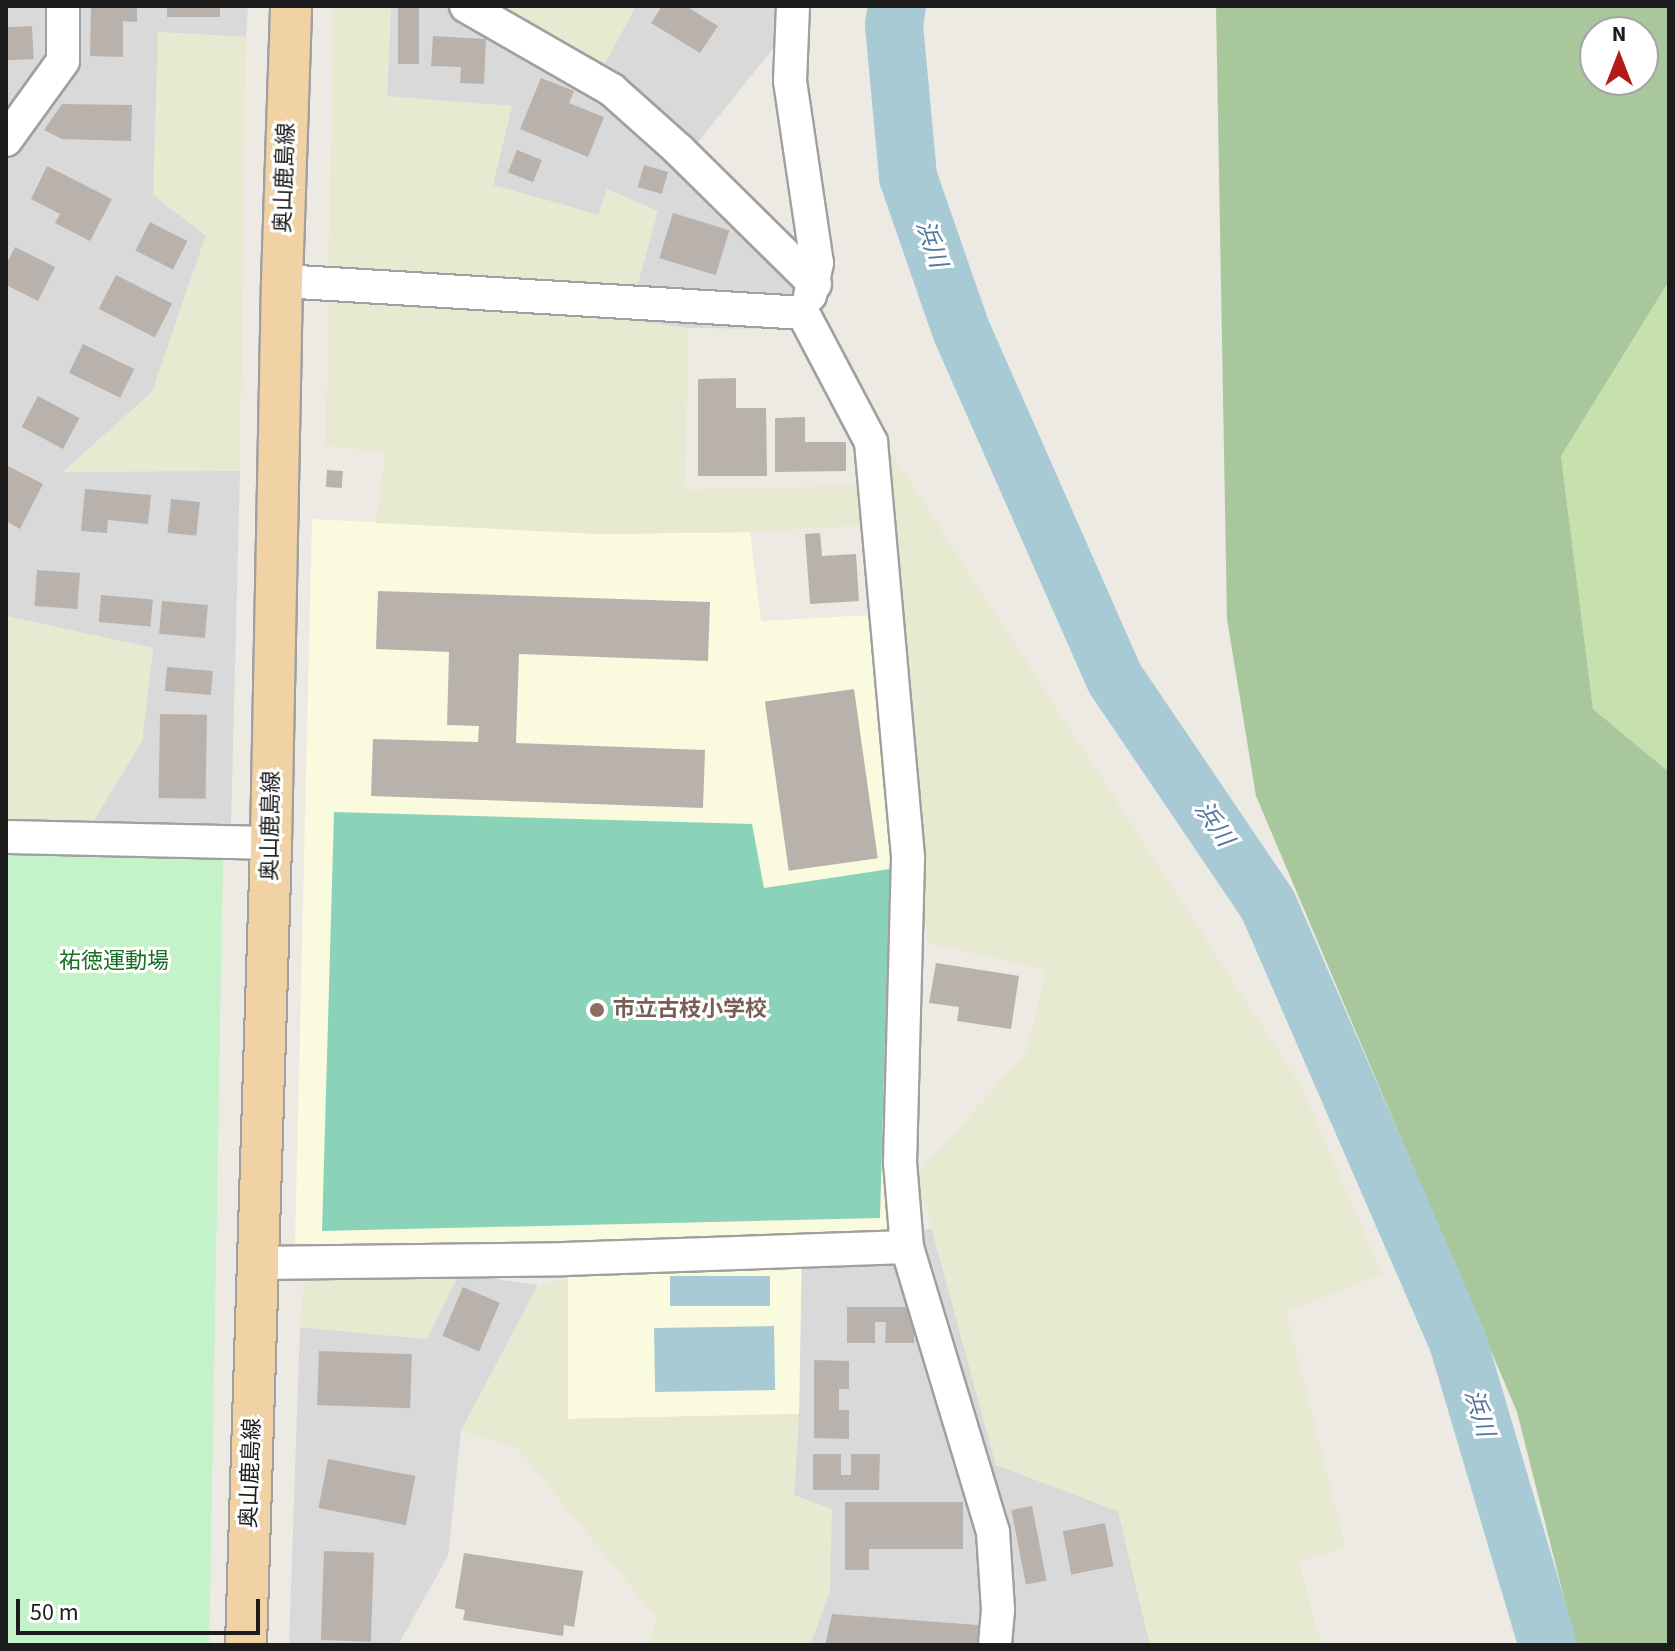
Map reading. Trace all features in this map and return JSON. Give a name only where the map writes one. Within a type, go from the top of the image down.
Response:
[{"type":"main road","name":"奥山鹿島線","points":[[246,1645],[271,843],[282,281],[291,6]]},
{"type":"street","points":[[6,140],[63,61],[63,6]]},
{"type":"street","points":[[466,6],[612,90],[679,150],[809,298],[871,442],[908,858],[900,1162],[907,1247],[993,1532],[998,1610],[995,1645]]},
{"type":"street","points":[[793,6],[790,81],[817,263],[809,298]]},
{"type":"street","points":[[282,281],[809,298]]},
{"type":"street","points":[[6,837],[271,843]]},
{"type":"street","points":[[257,1263],[564,1259],[907,1247]]},
{"type":"shaded area","points":[[6,6],[248,6],[246,37],[159,32],[206,235],[152,392],[64,471],[240,471],[231,824],[92,823],[142,741],[153,648],[6,616]]},
{"type":"shaded area","points":[[333,6],[391,6],[387,96],[512,106],[493,185],[598,215],[607,189],[658,211],[628,320],[688,328],[685,490],[887,485],[885,443],[1302,1088],[1382,1274],[1286,1312],[1345,1546],[1299,1562],[1321,1645],[1150,1645],[1118,1511],[996,1465],[917,1175],[1027,1052],[1046,970],[928,943],[886,524],[750,532],[602,534],[376,523],[385,453],[326,445]]},
{"type":"shaded area","points":[[391,6],[508,6],[507,12],[605,63],[636,6],[783,6],[775,46],[691,151],[827,274],[808,329],[688,328],[628,321],[599,215],[493,185],[387,96]]},
{"type":"shaded area","points":[[508,6],[636,6],[605,63],[506,12]]},
{"type":"shaded area","points":[[158,32],[246,37],[240,471],[63,472],[152,392],[206,236],[153,195]]},
{"type":"shaded area","name":"市立古枝小学校","points":[[312,519],[602,534],[750,532],[761,621],[871,615],[898,858],[888,1232],[802,1238],[799,1414],[568,1419],[568,1243],[295,1246]]},
{"type":"shaded area","points":[[6,616],[153,648],[142,741],[92,823],[6,820]]},
{"type":"shaded area","points":[[932,1229],[996,1465],[1118,1511],[1150,1645],[810,1645],[830,1591],[794,1495],[799,1414],[802,1238]]},
{"type":"shaded area","points":[[305,1270],[459,1274],[427,1339],[300,1327]]},
{"type":"shaded area","points":[[459,1274],[538,1285],[461,1431],[448,1556],[398,1645],[289,1645],[300,1327],[426,1339]]},
{"type":"shaded area","points":[[568,1279],[568,1419],[799,1414],[794,1495],[832,1509],[830,1591],[810,1645],[650,1645],[656,1617],[518,1449],[461,1431],[538,1285]]},
{"type":"green space","points":[[1216,6],[1669,6],[1669,281],[1561,456],[1593,709],[1669,772],[1669,1645],[1576,1645],[1517,1412],[1256,796],[1227,619]]},
{"type":"green space","points":[[1669,281],[1669,772],[1593,709],[1561,456]]},
{"type":"green space","points":[[334,812],[752,824],[764,888],[890,869],[880,1218],[322,1231]]},
{"type":"green space","name":"祐徳運動場","points":[[6,853],[223,857],[209,1645],[6,1645]]},
{"type":"water","points":[[670,1276],[770,1276],[770,1306],[670,1306]]},
{"type":"water","points":[[774,1326],[775,1390],[655,1392],[654,1328]]},
{"type":"building","points":[[91,6],[137,6],[137,22],[123,21],[123,57],[90,56]]},
{"type":"building","points":[[167,6],[220,6],[220,17],[167,17]]},
{"type":"building","points":[[398,6],[419,6],[419,64],[398,64]]},
{"type":"building","points":[[662,6],[686,6],[718,26],[700,53],[651,23]]},
{"type":"building","points":[[32,26],[34,59],[8,60],[6,27]]},
{"type":"building","points":[[433,36],[486,39],[484,84],[460,83],[461,67],[431,66]]},
{"type":"building","points":[[541,78],[574,91],[569,103],[604,117],[588,157],[520,129]]},
{"type":"building","points":[[62,104],[132,105],[131,141],[62,139],[44,130]]},
{"type":"building","points":[[517,150],[542,160],[533,182],[508,172]]},
{"type":"building","points":[[644,165],[668,172],[662,194],[638,187]]},
{"type":"building","points":[[47,166],[112,199],[90,241],[55,223],[60,214],[31,199]]},
{"type":"building","points":[[673,213],[729,230],[716,275],[659,258]]},
{"type":"building","points":[[150,222],[187,241],[173,270],[135,251]]},
{"type":"building","points":[[15,247],[55,267],[38,301],[6,285],[6,265]]},
{"type":"building","points":[[116,275],[172,304],[155,337],[99,309]]},
{"type":"building","points":[[83,344],[134,369],[120,398],[69,373]]},
{"type":"building","points":[[736,378],[736,408],[766,408],[767,476],[698,476],[698,379]]},
{"type":"building","points":[[38,396],[79,418],[63,449],[22,427]]},
{"type":"building","points":[[805,417],[805,442],[846,442],[846,471],[775,472],[775,418]]},
{"type":"building","points":[[6,465],[43,484],[20,529],[6,521]]},
{"type":"building","points":[[327,470],[343,471],[342,488],[326,487]]},
{"type":"building","points":[[85,489],[151,495],[148,524],[108,520],[107,533],[81,531]]},
{"type":"building","points":[[171,499],[200,502],[196,536],[167,533]]},
{"type":"building","points":[[820,533],[822,556],[856,554],[859,601],[810,604],[805,534]]},
{"type":"building","points":[[37,570],[80,573],[77,609],[34,606]]},
{"type":"building","points":[[378,591],[710,602],[708,661],[519,654],[516,743],[705,750],[703,808],[371,796],[373,739],[478,742],[479,726],[447,725],[449,652],[376,649]]},
{"type":"building","points":[[101,595],[153,600],[150,626],[99,622]]},
{"type":"building","points":[[162,601],[208,605],[205,638],[159,634]]},
{"type":"building","points":[[167,667],[213,671],[211,695],[165,691]]},
{"type":"building","points":[[854,689],[878,858],[789,871],[765,702]]},
{"type":"building","points":[[160,714],[207,715],[206,799],[159,798]]},
{"type":"building","points":[[936,963],[1019,976],[1011,1029],[957,1021],[959,1007],[929,1003]]},
{"type":"building","points":[[463,1287],[500,1303],[479,1351],[442,1336]]},
{"type":"building","points":[[847,1307],[914,1307],[914,1343],[885,1343],[886,1322],[875,1322],[875,1343],[847,1343]]},
{"type":"building","points":[[319,1351],[412,1354],[410,1408],[317,1405]]},
{"type":"building","points":[[814,1360],[849,1361],[849,1389],[839,1389],[839,1410],[849,1410],[849,1439],[814,1438]]},
{"type":"building","points":[[813,1454],[841,1454],[841,1475],[851,1475],[851,1454],[880,1454],[879,1490],[813,1490]]},
{"type":"building","points":[[328,1459],[415,1476],[406,1525],[318,1508]]},
{"type":"building","points":[[845,1502],[963,1502],[963,1549],[869,1549],[869,1570],[845,1570]]},
{"type":"building","points":[[1032,1506],[1047,1581],[1026,1585],[1011,1510]]},
{"type":"building","points":[[1105,1523],[1113,1566],[1071,1574],[1063,1531]]},
{"type":"building","points":[[324,1551],[374,1553],[371,1642],[321,1640]]},
{"type":"building","points":[[464,1553],[583,1571],[574,1627],[564,1625],[563,1636],[463,1620],[465,1610],[455,1608]]},
{"type":"building","points":[[832,1614],[978,1625],[977,1645],[825,1645]]},
{"type":"waterway","name":"浜川","points":[[897,6],[894,25],[908,177],[961,330],[1115,679],[1268,905],[1458,1342],[1548,1645]]},
{"type":"place","name":"市立古枝小学校","points":[[597,1010]]}]
